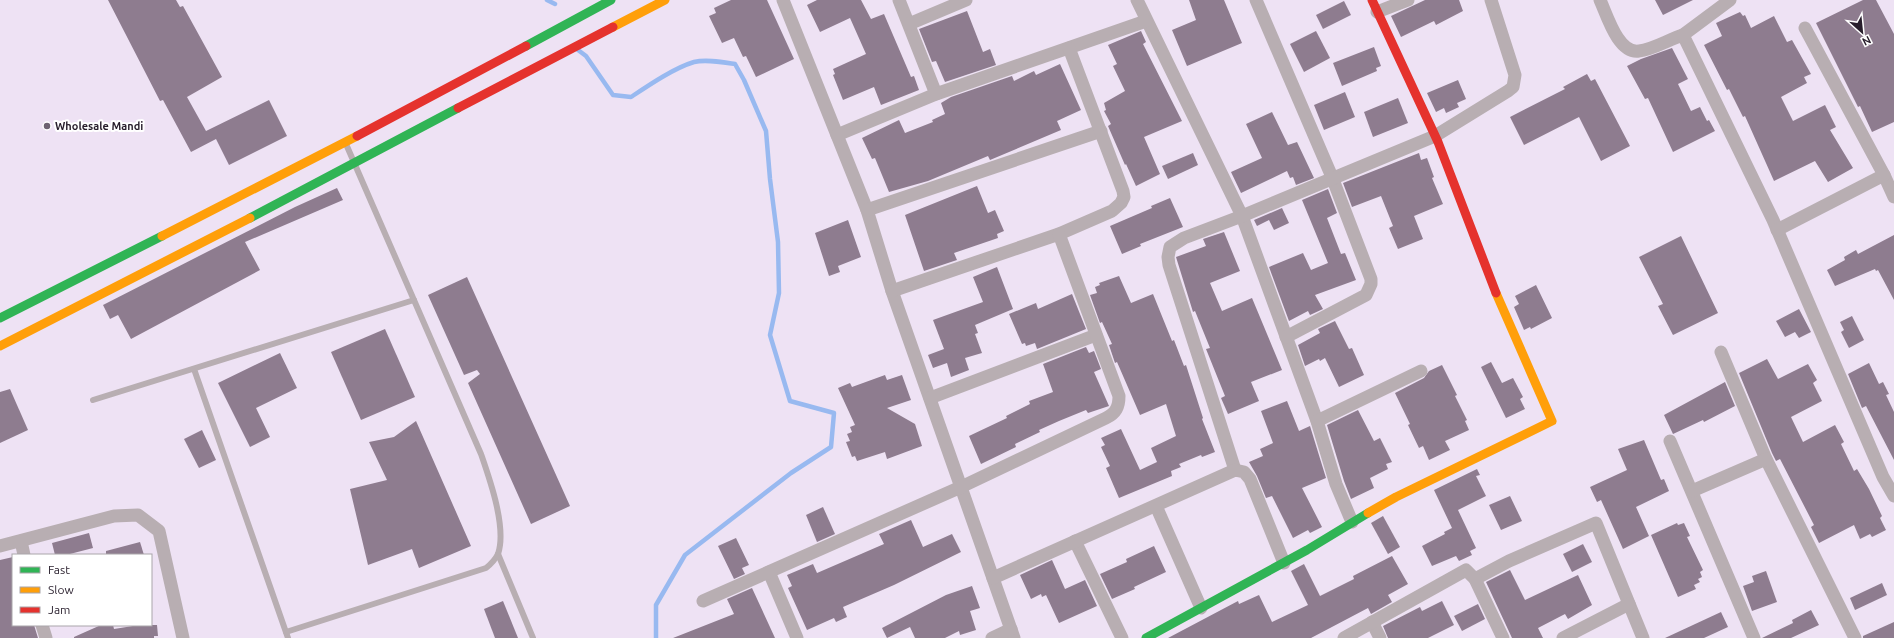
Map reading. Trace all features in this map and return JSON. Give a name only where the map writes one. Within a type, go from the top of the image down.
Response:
[{"type":"main road","points":[[0,318],[345,142],[611,0]]},
{"type":"main road","points":[[0,346],[355,164],[582,36],[665,0]]},
{"type":"main road","points":[[1146,638],[1284,563],[1396,497],[1552,421],[1489,277],[1435,136],[1374,6]]},
{"type":"main road","points":[[572,20],[582,36]]},
{"type":"street","points":[[783,0],[867,210],[892,291],[1013,634],[992,638]]},
{"type":"street","points":[[900,0],[936,94]]},
{"type":"street","points":[[909,24],[966,0]]},
{"type":"street","points":[[1137,0],[1242,216],[1317,421],[1336,484],[1352,522]]},
{"type":"street","points":[[1256,0],[1332,177],[1359,246],[1371,284],[1366,295],[1360,299],[1286,337]]},
{"type":"street","points":[[1374,6],[1408,0]]},
{"type":"street","points":[[1235,470],[1168,257],[1170,247],[1176,242],[1435,136],[1513,87],[1515,75],[1513,66],[1491,0]]},
{"type":"street","points":[[1600,0],[1617,38],[1625,47],[1632,51],[1640,51],[1683,35],[1730,0]]},
{"type":"street","points":[[837,135],[936,94],[1146,21]]},
{"type":"street","points":[[1805,28],[1889,180],[1894,197]]},
{"type":"street","points":[[1683,35],[1777,230],[1888,474],[1894,496]]},
{"type":"street","points":[[892,291],[1058,234],[1112,210],[1123,200],[1123,192],[1069,48]]},
{"type":"street","points":[[867,210],[1101,131]]},
{"type":"street","points":[[1777,230],[1889,180]]},
{"type":"street","points":[[702,601],[961,487],[1114,413],[1119,404],[1119,396],[1058,234]]},
{"type":"street","points":[[930,398],[1096,335]]},
{"type":"street","points":[[1721,352],[1766,458],[1855,638]]},
{"type":"street","points":[[1317,421],[1421,372]]},
{"type":"street","points":[[1670,441],[1754,638]]},
{"type":"street","points":[[1692,491],[1766,458]]},
{"type":"street","points":[[993,578],[1235,470],[1244,472],[1250,479],[1284,563]]},
{"type":"street","points":[[1156,506],[1201,608]]},
{"type":"street","points":[[0,546],[114,516],[138,515],[159,531],[184,638]]},
{"type":"street","points":[[1475,579],[1509,561],[1596,523],[1643,638]]},
{"type":"street","points":[[21,541],[24,554]]},
{"type":"street","points":[[1075,541],[1122,638]]},
{"type":"street","points":[[1344,638],[1466,570],[1475,579],[1503,638]]},
{"type":"street","points":[[769,572],[797,638]]},
{"type":"street","points":[[1563,638],[1629,604]]},
{"type":"street","points":[[1372,622],[1380,638]]},
{"type":"street","points":[[42,626],[46,638]]},
{"type":"lane","points":[[345,142],[481,454],[493,489],[500,529],[498,554],[533,638]]},
{"type":"lane","points":[[93,400],[414,300]]},
{"type":"lane","points":[[194,369],[287,635],[481,570],[494,560],[498,554]]},
{"type":"building","points":[[108,0],[176,0],[180,7],[183,6],[222,77],[187,97],[206,131],[269,100],[287,136],[229,165],[216,139],[191,152],[163,100],[160,101]]},
{"type":"building","points":[[731,0],[767,0],[794,59],[756,77],[746,56],[743,57],[734,38],[722,43],[709,16],[716,13],[714,8]]},
{"type":"building","points":[[817,0],[861,0],[871,19],[884,14],[911,77],[914,76],[919,90],[881,105],[874,87],[843,100],[833,75],[835,74],[833,69],[866,54],[850,18],[820,32],[807,5]]},
{"type":"building","points":[[1189,0],[1224,0],[1242,43],[1187,66],[1172,30],[1196,20]]},
{"type":"building","points":[[1425,0],[1459,0],[1463,11],[1436,25],[1434,21],[1401,37],[1391,16]]},
{"type":"building","points":[[1655,0],[1693,0],[1663,15]]},
{"type":"building","points":[[1863,0],[1876,0],[1894,34],[1894,122],[1872,132],[1860,106],[1858,107],[1816,23]]},
{"type":"building","points":[[1344,1],[1351,15],[1323,29],[1316,15]]},
{"type":"building","points":[[967,11],[983,52],[990,49],[996,65],[945,82],[936,61],[932,62],[919,29]]},
{"type":"building","points":[[1740,12],[1743,16],[1745,15],[1751,28],[1774,16],[1787,42],[1792,40],[1811,74],[1804,77],[1807,83],[1781,97],[1793,121],[1825,105],[1836,127],[1830,130],[1853,168],[1828,182],[1815,161],[1774,181],[1745,116],[1743,117],[1729,89],[1727,90],[1704,45],[1722,36],[1716,23]]},
{"type":"building","points":[[1141,31],[1146,42],[1143,44],[1182,121],[1144,137],[1160,174],[1136,186],[1108,126],[1111,124],[1104,111],[1106,110],[1104,103],[1125,91],[1113,66],[1117,64],[1108,45]]},
{"type":"building","points":[[1316,31],[1330,58],[1304,72],[1290,44]]},
{"type":"building","points":[[1374,47],[1381,66],[1376,68],[1377,71],[1342,86],[1333,63]]},
{"type":"building","points":[[1672,48],[1688,79],[1678,84],[1691,111],[1700,107],[1707,121],[1709,120],[1715,131],[1673,152],[1648,98],[1645,99],[1627,66],[1641,59]]},
{"type":"building","points":[[1060,64],[1081,110],[1057,121],[1061,130],[990,160],[988,156],[928,181],[889,192],[875,158],[872,159],[862,138],[899,120],[905,133],[933,122],[932,120],[945,114],[941,103],[951,97],[1012,76],[1014,81],[1034,71],[1036,75]]},
{"type":"building","points":[[1587,74],[1591,81],[1595,79],[1630,146],[1601,161],[1579,117],[1524,145],[1510,117],[1565,89],[1563,87]]},
{"type":"building","points":[[1458,80],[1466,99],[1457,103],[1459,107],[1446,113],[1444,108],[1436,112],[1427,93]]},
{"type":"building","points":[[1345,92],[1355,117],[1324,130],[1314,105]]},
{"type":"building","points":[[1398,98],[1408,123],[1373,137],[1364,112]]},
{"type":"building","points":[[1272,112],[1288,145],[1297,142],[1314,178],[1296,185],[1293,177],[1290,178],[1287,171],[1241,193],[1231,172],[1262,158],[1246,124]]},
{"type":"building","points":[[1193,153],[1198,165],[1168,179],[1162,166]]},
{"type":"building","points":[[1419,153],[1421,160],[1427,158],[1434,177],[1432,178],[1443,204],[1414,216],[1423,239],[1398,249],[1389,228],[1393,226],[1381,196],[1352,207],[1343,183]]},
{"type":"building","points":[[977,186],[988,213],[995,210],[1004,231],[997,234],[998,238],[954,253],[957,260],[924,271],[905,215]]},
{"type":"building","points":[[337,188],[343,200],[245,242],[260,270],[131,339],[118,315],[110,319],[103,305],[295,207]]},
{"type":"building","points":[[1328,189],[1337,213],[1327,218],[1341,254],[1345,253],[1356,280],[1315,295],[1323,309],[1310,315],[1308,311],[1289,321],[1269,267],[1303,253],[1311,270],[1328,263],[1302,200]]},
{"type":"building","points":[[1170,198],[1183,227],[1140,244],[1141,246],[1122,254],[1110,226],[1152,208],[1151,206]]},
{"type":"building","points":[[1282,208],[1289,223],[1274,230],[1269,220],[1257,226],[1254,220]]},
{"type":"building","points":[[848,220],[861,257],[838,266],[840,272],[829,276],[815,233]]},
{"type":"building","points":[[1224,232],[1240,271],[1210,283],[1222,311],[1252,298],[1282,370],[1251,382],[1259,401],[1228,414],[1221,398],[1225,396],[1206,349],[1210,348],[1195,311],[1193,312],[1176,257],[1206,246],[1203,239]]},
{"type":"building","points":[[1894,235],[1894,300],[1878,270],[1876,271],[1875,269],[1835,286],[1827,270],[1845,260],[1844,257],[1856,250],[1858,254]]},
{"type":"building","points":[[1681,236],[1718,313],[1673,335],[1658,306],[1663,304],[1639,257]]},
{"type":"building","points":[[997,267],[1013,309],[975,325],[978,333],[975,334],[982,353],[965,358],[969,370],[951,377],[947,363],[933,368],[928,355],[944,349],[933,320],[983,302],[973,277]]},
{"type":"building","points":[[1119,276],[1131,303],[1153,294],[1172,341],[1174,340],[1184,366],[1186,365],[1203,418],[1202,419],[1215,452],[1202,457],[1201,455],[1179,464],[1181,467],[1171,471],[1172,476],[1119,498],[1106,468],[1110,466],[1101,447],[1105,445],[1101,438],[1121,429],[1140,470],[1157,462],[1151,448],[1176,436],[1166,404],[1140,415],[1117,362],[1115,363],[1109,345],[1112,344],[1102,322],[1100,323],[1090,295],[1097,293],[1095,287],[1100,285],[1099,283]]},
{"type":"building","points":[[467,277],[570,506],[531,524],[468,383],[480,374],[477,370],[464,375],[428,295]]},
{"type":"building","points":[[1536,285],[1552,318],[1531,329],[1530,327],[1524,330],[1514,307],[1519,304],[1515,296]]},
{"type":"building","points":[[1072,294],[1086,329],[1037,349],[1035,343],[1026,346],[1025,343],[1022,344],[1009,314],[1036,303],[1038,309]]},
{"type":"building","points":[[1799,309],[1811,332],[1799,338],[1795,332],[1785,337],[1776,321]]},
{"type":"building","points":[[1852,316],[1864,340],[1849,348],[1841,332],[1844,330],[1840,322]]},
{"type":"building","points":[[1335,321],[1349,349],[1352,348],[1364,375],[1339,387],[1325,358],[1320,361],[1319,359],[1305,366],[1298,345],[1320,333],[1318,329]]},
{"type":"building","points":[[385,329],[415,397],[361,420],[331,352]]},
{"type":"building","points":[[1086,347],[1089,353],[1094,351],[1101,369],[1094,372],[1109,406],[1088,413],[1086,410],[1039,430],[1040,432],[1015,444],[1016,447],[981,464],[969,436],[1007,418],[1006,416],[1030,404],[1029,401],[1053,392],[1043,364]]},
{"type":"building","points":[[280,353],[297,388],[256,408],[270,437],[250,447],[218,383]]},
{"type":"building","points":[[1767,359],[1778,379],[1808,364],[1817,380],[1813,383],[1822,401],[1791,417],[1803,442],[1835,425],[1844,442],[1841,444],[1854,471],[1857,469],[1869,489],[1882,516],[1880,518],[1886,530],[1872,537],[1870,534],[1860,539],[1854,525],[1819,543],[1811,527],[1814,525],[1780,459],[1776,461],[1772,453],[1739,373]]},
{"type":"building","points":[[1491,362],[1502,383],[1513,378],[1523,397],[1520,399],[1525,409],[1506,418],[1481,367]]},
{"type":"building","points":[[1869,363],[1879,384],[1883,382],[1889,394],[1886,395],[1894,412],[1894,460],[1866,406],[1862,408],[1848,374]]},
{"type":"building","points":[[1442,365],[1457,395],[1455,396],[1467,420],[1465,421],[1469,430],[1445,441],[1450,450],[1429,460],[1423,446],[1419,448],[1408,425],[1410,424],[1395,393],[1424,378],[1429,371]]},
{"type":"building","points":[[885,375],[887,380],[902,375],[911,400],[887,408],[915,424],[922,446],[887,459],[885,452],[857,461],[855,456],[852,457],[846,442],[850,441],[847,434],[852,432],[850,427],[855,425],[838,388],[850,383],[852,387]]},
{"type":"building","points":[[1725,382],[1735,406],[1704,422],[1703,420],[1673,434],[1664,415]]},
{"type":"building","points":[[10,389],[28,430],[0,443],[0,392]]},
{"type":"building","points":[[1287,401],[1299,431],[1310,426],[1326,478],[1302,488],[1322,527],[1310,533],[1308,530],[1293,538],[1272,496],[1266,498],[1257,476],[1249,462],[1263,456],[1260,449],[1273,443],[1261,411]]},
{"type":"building","points":[[1358,410],[1374,441],[1380,438],[1392,462],[1386,464],[1388,469],[1370,478],[1374,488],[1351,499],[1327,425]]},
{"type":"building","points":[[416,421],[471,546],[419,568],[412,549],[368,565],[350,489],[387,480],[369,442],[394,437]]},
{"type":"building","points":[[202,430],[216,460],[199,468],[184,439]]},
{"type":"building","points":[[1644,440],[1661,480],[1664,479],[1669,491],[1636,507],[1649,536],[1623,549],[1601,500],[1597,502],[1590,487],[1627,470],[1618,449]]},
{"type":"building","points":[[1477,469],[1480,475],[1476,476],[1486,496],[1458,510],[1476,548],[1470,551],[1472,555],[1459,561],[1456,556],[1432,566],[1422,546],[1445,534],[1444,532],[1452,528],[1434,490]]},
{"type":"building","points":[[1510,496],[1522,521],[1501,530],[1489,505]]},
{"type":"building","points":[[823,507],[835,534],[817,542],[806,515]]},
{"type":"building","points":[[1383,516],[1400,547],[1388,554],[1371,523]]},
{"type":"building","points":[[911,520],[923,547],[952,534],[961,552],[894,585],[843,607],[847,617],[836,622],[834,618],[807,630],[788,588],[792,586],[787,575],[813,564],[817,573],[884,544],[879,534]]},
{"type":"building","points":[[1677,523],[1678,525],[1684,523],[1690,536],[1687,537],[1703,570],[1700,572],[1702,577],[1698,579],[1700,582],[1694,585],[1696,589],[1678,597],[1651,535]]},
{"type":"building","points":[[89,533],[93,548],[70,554],[55,554],[52,543]]},
{"type":"building","points":[[736,538],[749,565],[742,568],[745,574],[734,579],[718,546]]},
{"type":"building","points":[[140,542],[144,554],[106,554],[106,551]]},
{"type":"building","points":[[1583,544],[1592,562],[1572,572],[1563,554]]},
{"type":"building","points":[[1154,546],[1166,572],[1134,587],[1135,589],[1112,599],[1100,574],[1127,562],[1126,559]]},
{"type":"building","points":[[1392,556],[1408,584],[1388,595],[1392,602],[1371,614],[1368,608],[1311,638],[1168,638],[1238,601],[1239,604],[1259,595],[1272,622],[1308,605],[1291,571],[1304,564],[1320,596],[1354,579],[1353,576]]},
{"type":"building","points":[[12,557],[12,626],[34,626],[38,638],[0,638],[0,560]]},
{"type":"building","points":[[1052,560],[1065,589],[1085,580],[1097,606],[1059,623],[1046,595],[1042,597],[1041,594],[1031,599],[1020,575]]},
{"type":"building","points":[[1510,570],[1525,600],[1578,575],[1592,605],[1568,619],[1565,614],[1538,628],[1543,638],[1512,638],[1486,582]]},
{"type":"building","points":[[1766,571],[1777,602],[1752,611],[1743,586],[1754,582],[1752,576]]},
{"type":"building","points":[[1882,583],[1887,595],[1855,610],[1850,598]]},
{"type":"building","points":[[972,586],[980,608],[970,611],[976,630],[960,635],[959,631],[945,638],[915,638],[910,627],[887,638],[882,628],[946,595]]},
{"type":"building","points":[[752,588],[775,638],[673,638],[734,614],[727,599]]},
{"type":"building","points":[[503,601],[518,638],[495,638],[484,609]]},
{"type":"building","points":[[1442,601],[1454,625],[1428,638],[1388,638],[1383,626],[1420,607],[1422,611]]},
{"type":"building","points":[[1478,604],[1485,619],[1462,631],[1454,616]]},
{"type":"building","points":[[1811,610],[1819,625],[1791,638],[1762,638],[1793,623],[1792,620]]},
{"type":"building","points":[[1721,612],[1728,627],[1704,638],[1665,638]]},
{"type":"building","points":[[1894,622],[1894,638],[1863,638],[1863,636]]},
{"type":"building","points":[[152,625],[157,625],[158,636],[154,636],[154,638],[74,637],[99,626],[113,626],[114,629]]},
{"type":"waterway","points":[[547,0],[555,4]]},
{"type":"waterway","points":[[578,50],[586,56],[613,95],[631,97],[670,73],[694,62],[709,61],[735,64],[744,80],[766,131],[778,242],[779,293],[770,335],[790,401],[834,413],[831,447],[791,473],[685,555],[656,605],[656,638]]},
{"type":"traffic: fast","points":[[526,46],[611,0]]},
{"type":"traffic: fast","points":[[250,218],[458,108]]},
{"type":"traffic: fast","points":[[0,318],[162,236]]},
{"type":"traffic: fast","points":[[1146,638],[1307,550],[1368,513]]},
{"type":"traffic: slow","points":[[613,27],[665,0]]},
{"type":"traffic: slow","points":[[162,236],[357,136]]},
{"type":"traffic: slow","points":[[0,346],[250,218]]},
{"type":"traffic: slow","points":[[1368,513],[1396,497],[1552,421],[1496,293]]},
{"type":"traffic: jam","points":[[1372,0],[1438,142],[1496,293]]},
{"type":"traffic: jam","points":[[458,108],[613,27]]},
{"type":"traffic: jam","points":[[357,136],[526,46]]},
{"type":"place","name":"Wholesale Mandi","points":[[47,126]]}]
